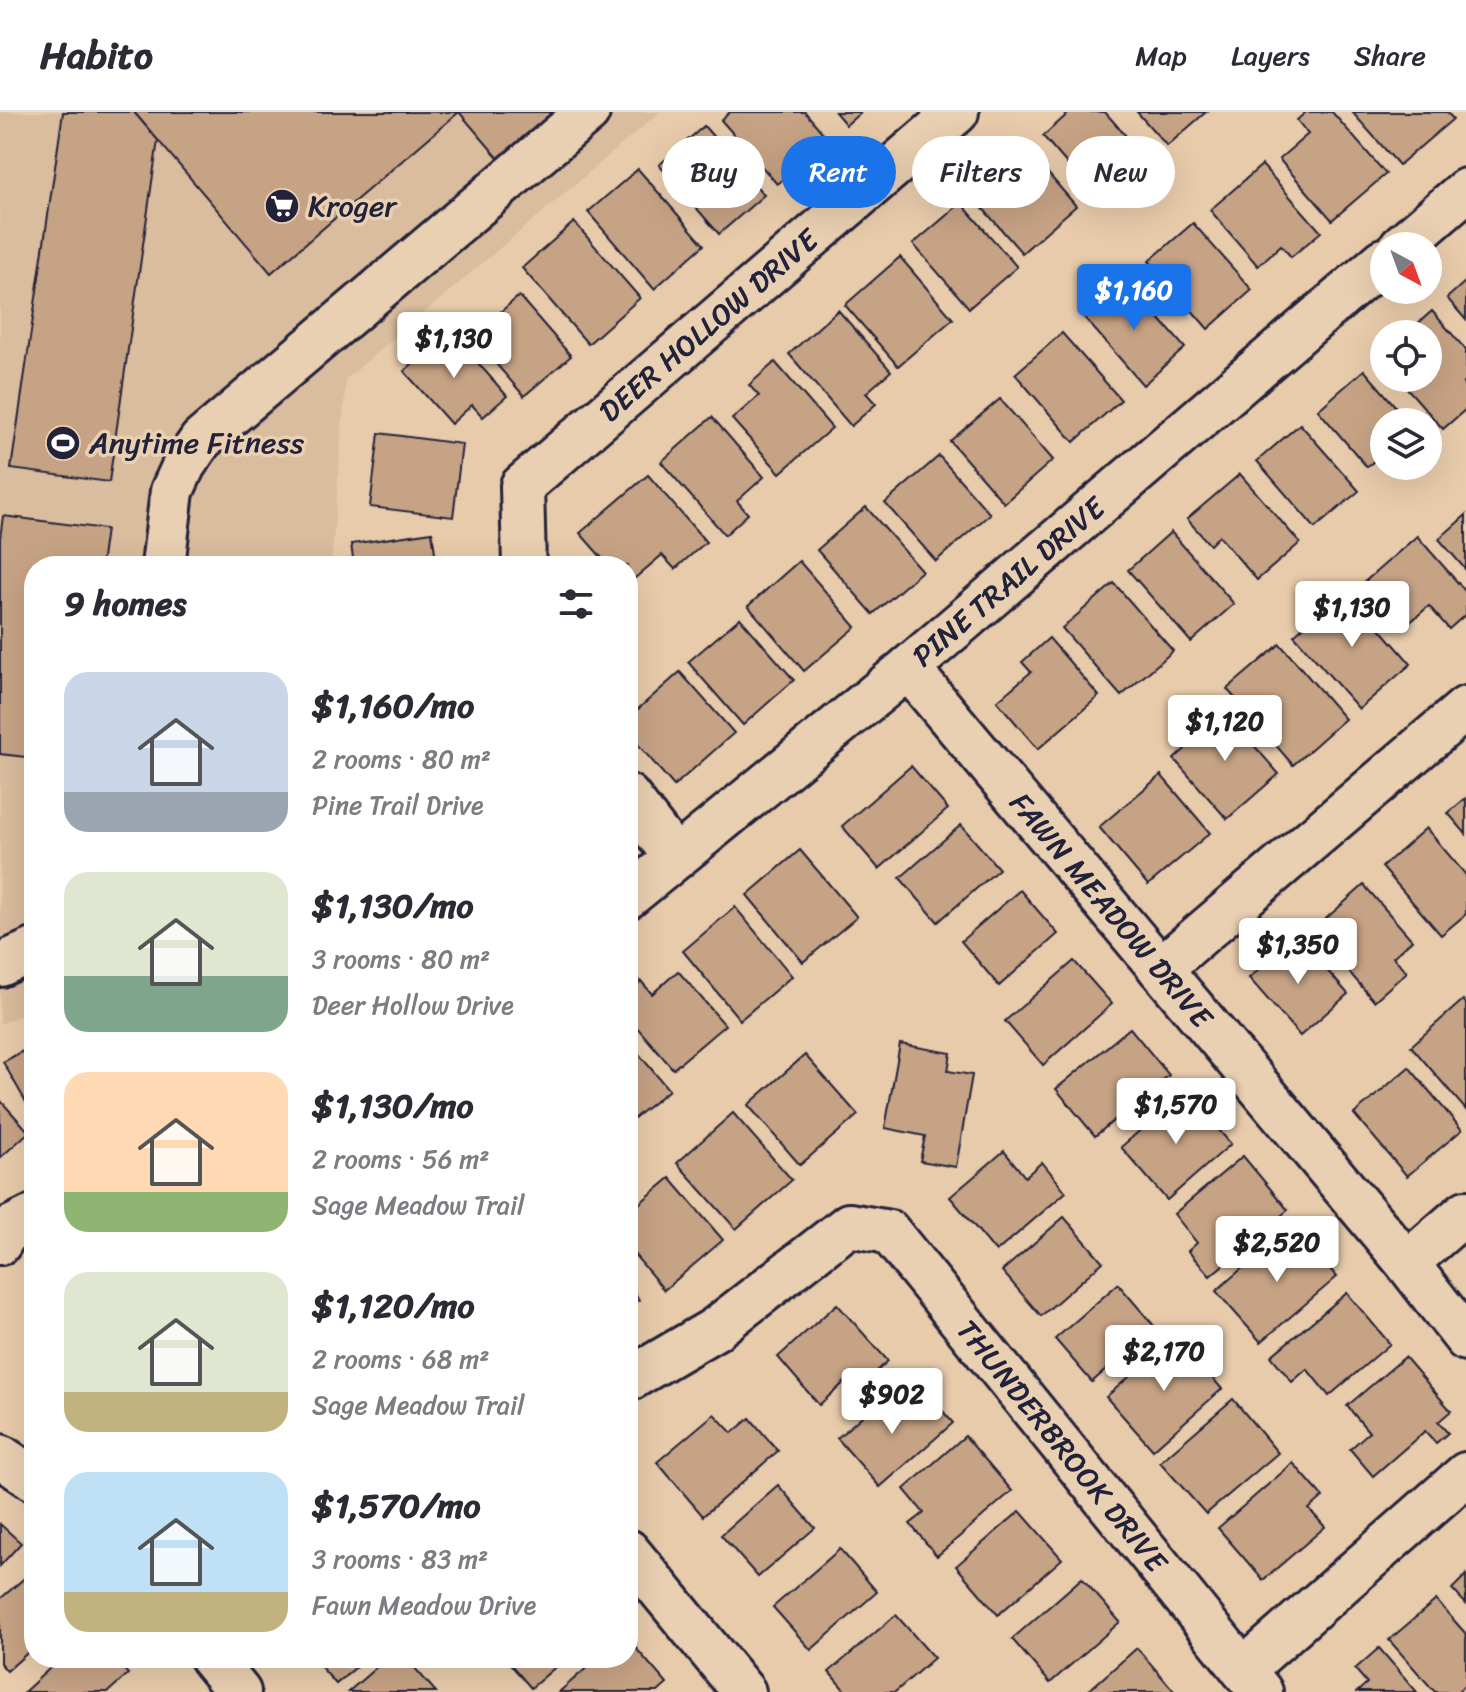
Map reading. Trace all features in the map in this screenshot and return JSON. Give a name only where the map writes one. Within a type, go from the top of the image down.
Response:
[{"type":"street","points":[[164,556],[172,491],[184,465],[201,440],[588,112]]},
{"type":"street","name":"DEER HOLLOW DRIVE","points":[[524,556],[522,486],[957,112]]},
{"type":"street","points":[[1417,232],[1466,190]]},
{"type":"street","name":"PINE TRAIL DRIVE","points":[[638,888],[908,668],[1370,272]]},
{"type":"street","name":"FAWN MEADOW DRIVE","points":[[908,668],[1407,1263],[1466,1339]]},
{"type":"street","points":[[1160,969],[1466,708]]},
{"type":"street","points":[[638,809],[675,857]]},
{"type":"street","points":[[0,965],[24,954]]},
{"type":"street","points":[[1407,1263],[1466,1212]]},
{"type":"street","points":[[0,1243],[8,1229],[24,1221]]},
{"type":"street","name":"THUNDERBROOK DRIVE","points":[[638,1374],[715,1329],[849,1225],[889,1232],[1252,1681]]},
{"type":"street","points":[[0,1456],[24,1472]]},
{"type":"street","points":[[1252,1681],[1466,1474]]},
{"type":"street","points":[[638,1563],[744,1692]]},
{"type":"street","points":[[219,1668],[239,1692]]},
{"type":"shaded area","points":[[0,112],[660,112],[346,379],[332,556],[24,556],[24,1014],[0,1024]]},
{"type":"building","points":[[63,112],[134,112],[158,140],[109,482],[11,469]]},
{"type":"building","name":"Kroger","points":[[134,112],[459,112],[271,273]]},
{"type":"building","points":[[459,112],[556,112],[500,160]]},
{"type":"building","points":[[730,112],[805,112],[825,136],[781,136],[781,180],[777,184],[765,170],[765,136],[735,136],[721,120]]},
{"type":"building","points":[[835,112],[861,112],[846,125]]},
{"type":"building","points":[[1070,112],[1105,112],[1126,136],[1066,136],[1066,163],[1050,144],[1050,136],[1043,136]]},
{"type":"building","points":[[1137,112],[1206,112],[1175,139],[1175,136],[1158,136]]},
{"type":"building","points":[[1306,112],[1332,112],[1386,174],[1332,220],[1279,159],[1308,134],[1297,120]]},
{"type":"building","points":[[1352,112],[1447,112],[1453,119],[1399,165]]},
{"type":"building","points":[[704,126],[713,136],[692,136]]},
{"type":"building","points":[[1262,165],[1321,232],[1291,257],[1281,245],[1258,266],[1210,210]]},
{"type":"building","points":[[638,169],[662,197],[662,208],[672,208],[704,245],[654,289],[588,212]]},
{"type":"building","points":[[1050,176],[1066,194],[1066,208],[1074,208],[1022,253],[983,208],[1050,208]]},
{"type":"building","points":[[696,208],[749,208],[719,234]]},
{"type":"building","points":[[955,208],[965,208],[1017,267],[969,308],[913,244]]},
{"type":"building","points":[[574,222],[640,298],[588,344],[522,268]]},
{"type":"building","points":[[1193,223],[1252,290],[1208,329],[1149,261]]},
{"type":"building","points":[[900,257],[953,319],[898,366],[845,305]]},
{"type":"building","points":[[1125,279],[1185,348],[1143,385],[1083,316]]},
{"type":"building","points":[[1466,281],[1466,320],[1447,298]]},
{"type":"building","points":[[519,296],[571,356],[524,396],[472,336]]},
{"type":"building","points":[[838,310],[891,371],[866,393],[876,404],[851,426],[789,354]]},
{"type":"building","points":[[1432,311],[1440,320],[1422,320]]},
{"type":"building","points":[[1442,322],[1466,350],[1466,381],[1463,384],[1466,387],[1466,409],[1443,429],[1442,408],[1424,408],[1410,392],[1442,392]]},
{"type":"building","points":[[450,331],[507,396],[483,417],[472,405],[451,424],[404,371]]},
{"type":"building","points":[[1062,333],[1121,400],[1074,442],[1015,374]]},
{"type":"building","points":[[775,362],[832,428],[780,473],[732,419],[759,396],[749,385]]},
{"type":"building","points":[[1364,370],[1370,377],[1370,392],[1383,392],[1397,408],[1370,408],[1370,464],[1367,467],[1318,410]]},
{"type":"building","points":[[1000,399],[1053,460],[1004,503],[950,441]]},
{"type":"building","points":[[712,417],[764,477],[737,501],[748,514],[725,535],[661,462]]},
{"type":"building","points":[[1300,424],[1359,491],[1315,528],[1257,461]]},
{"type":"building","points":[[379,433],[462,444],[453,517],[370,507]]},
{"type":"building","points":[[939,456],[990,514],[936,561],[885,503]]},
{"type":"building","points":[[1240,474],[1300,543],[1257,580],[1219,536],[1210,545],[1187,519]]},
{"type":"building","points":[[648,475],[706,542],[675,569],[662,555],[638,575],[638,556],[600,556],[580,533]]},
{"type":"building","points":[[866,507],[922,571],[873,614],[817,550]]},
{"type":"building","points":[[1466,515],[1466,570],[1439,539]]},
{"type":"building","points":[[3,516],[106,529],[102,556],[24,556],[24,757],[0,754],[0,538]]},
{"type":"building","points":[[432,532],[436,556],[353,556],[351,544]]},
{"type":"building","points":[[1171,532],[1234,604],[1191,642],[1128,570]]},
{"type":"building","points":[[1417,536],[1466,592],[1466,614],[1449,629],[1429,606],[1402,629],[1362,584]]},
{"type":"building","points":[[799,561],[856,627],[804,671],[748,606]]},
{"type":"building","points":[[1114,583],[1173,651],[1121,696],[1062,628]]},
{"type":"building","points":[[1346,589],[1411,664],[1359,709],[1294,635]]},
{"type":"building","points":[[740,618],[794,680],[743,725],[688,662]]},
{"type":"building","points":[[1049,638],[1099,696],[1038,749],[997,701],[1031,672],[1022,662]]},
{"type":"building","points":[[1280,644],[1345,719],[1293,765],[1227,689]]},
{"type":"building","points":[[680,672],[734,733],[674,786],[638,745],[638,709]]},
{"type":"building","points":[[1216,702],[1279,774],[1227,819],[1174,759],[1203,733],[1193,722]]},
{"type":"building","points":[[911,766],[948,809],[879,869],[842,826]]},
{"type":"building","points":[[1161,775],[1210,833],[1148,885],[1099,827]]},
{"type":"building","points":[[1466,798],[1466,834],[1448,813]]},
{"type":"building","points":[[961,825],[999,869],[938,922],[900,878]]},
{"type":"building","points":[[1426,828],[1466,875],[1466,914],[1441,935],[1382,867]]},
{"type":"building","points":[[800,850],[857,917],[803,962],[747,895]]},
{"type":"building","points":[[1364,885],[1412,940],[1393,957],[1407,972],[1374,1001],[1313,930]]},
{"type":"building","points":[[1020,890],[1058,934],[999,986],[961,941]]},
{"type":"building","points":[[735,907],[792,976],[740,1020],[683,951]]},
{"type":"building","points":[[1297,936],[1348,994],[1300,1036],[1249,978]]},
{"type":"building","points":[[1074,961],[1112,1004],[1043,1065],[1005,1021]]},
{"type":"building","points":[[678,971],[725,1025],[673,1069],[638,1029],[638,984],[641,981],[652,994]]},
{"type":"building","points":[[1463,1000],[1466,1004],[1466,1110],[1411,1046]]},
{"type":"building","points":[[1130,1028],[1169,1075],[1095,1136],[1056,1089]]},
{"type":"building","points":[[900,1044],[951,1053],[948,1071],[972,1075],[956,1167],[920,1161],[925,1136],[885,1128]]},
{"type":"building","points":[[24,1050],[24,1099],[3,1062]]},
{"type":"building","points":[[638,1053],[669,1090],[638,1115]]},
{"type":"building","points":[[805,1055],[858,1115],[800,1165],[748,1105]]},
{"type":"building","points":[[1409,1067],[1462,1130],[1407,1176],[1354,1114]]},
{"type":"building","points":[[1185,1091],[1231,1144],[1167,1200],[1121,1147]]},
{"type":"building","points":[[0,1100],[24,1126],[24,1136],[0,1158]]},
{"type":"building","points":[[733,1113],[792,1180],[736,1229],[677,1163]]},
{"type":"building","points":[[1004,1151],[1025,1177],[1042,1162],[1066,1192],[996,1252],[950,1197]]},
{"type":"building","points":[[1243,1156],[1288,1210],[1210,1276],[1188,1251],[1197,1243],[1174,1214]]},
{"type":"building","points":[[670,1178],[723,1240],[664,1290],[638,1259],[638,1205]]},
{"type":"building","points":[[1064,1217],[1103,1262],[1041,1316],[1002,1271]]},
{"type":"building","points":[[1292,1225],[1337,1277],[1261,1342],[1216,1291]]},
{"type":"building","points":[[1118,1284],[1155,1327],[1092,1382],[1055,1339]]},
{"type":"building","points":[[1347,1293],[1390,1344],[1329,1396],[1307,1369],[1292,1382],[1271,1356]]},
{"type":"building","points":[[837,1304],[888,1361],[864,1383],[855,1373],[819,1405],[778,1357]]},
{"type":"building","points":[[1176,1336],[1222,1389],[1153,1450],[1106,1397]]},
{"type":"building","points":[[1405,1357],[1451,1411],[1438,1422],[1448,1433],[1436,1443],[1425,1431],[1373,1476],[1350,1449],[1369,1432],[1347,1406]]},
{"type":"building","points":[[892,1390],[916,1417],[934,1401],[953,1423],[880,1487],[837,1438]]},
{"type":"building","points":[[1233,1399],[1278,1453],[1206,1514],[1160,1462]]},
{"type":"building","points":[[714,1414],[732,1433],[750,1418],[778,1451],[703,1516],[657,1462]]},
{"type":"building","points":[[965,1436],[1012,1491],[937,1556],[910,1524],[924,1513],[904,1489]]},
{"type":"building","points":[[1293,1463],[1323,1497],[1309,1509],[1325,1527],[1263,1580],[1218,1528]]},
{"type":"building","points":[[778,1485],[815,1528],[758,1577],[721,1535]]},
{"type":"building","points":[[1020,1511],[1062,1559],[998,1615],[956,1566]]},
{"type":"building","points":[[0,1524],[21,1543],[0,1566]]},
{"type":"building","points":[[840,1549],[877,1592],[811,1650],[773,1607]]},
{"type":"building","points":[[1466,1575],[1466,1604],[1452,1589]]},
{"type":"building","points":[[1082,1578],[1120,1622],[1050,1683],[1012,1639]]},
{"type":"building","points":[[24,1579],[24,1656],[7,1671],[0,1663],[0,1599]]},
{"type":"building","points":[[1436,1600],[1466,1634],[1466,1684],[1457,1692],[1435,1692],[1389,1640]]},
{"type":"building","points":[[896,1615],[934,1658],[895,1692],[846,1692],[829,1672]]},
{"type":"building","points":[[1137,1648],[1175,1692],[1087,1692]]},
{"type":"building","points":[[1379,1648],[1417,1692],[1357,1692],[1367,1683],[1355,1669]]},
{"type":"building","points":[[638,1651],[667,1684],[658,1692],[559,1692],[587,1668],[638,1668]]},
{"type":"building","points":[[50,1668],[123,1668],[128,1674],[108,1692],[24,1692]]},
{"type":"building","points":[[322,1668],[355,1668],[336,1684]]},
{"type":"building","points":[[376,1668],[415,1668],[436,1692],[348,1692]]},
{"type":"building","points":[[514,1668],[554,1668],[531,1688]]},
{"type":"place","name":"Kroger","points":[[282,206]]},
{"type":"place","name":"Anytime Fitness","points":[[63,443]]}]
